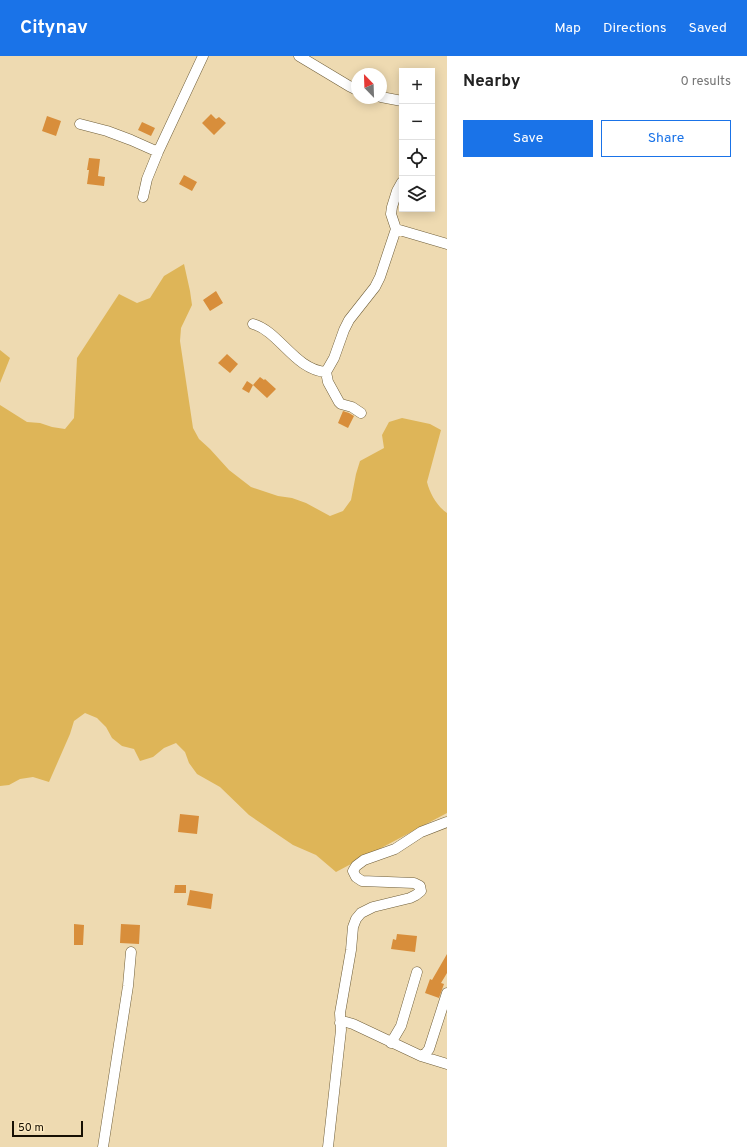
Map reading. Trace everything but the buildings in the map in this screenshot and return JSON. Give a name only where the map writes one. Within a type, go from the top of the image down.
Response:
[{"type":"street","points":[[143,197],[147,179],[158,152],[203,56]]},
{"type":"street","points":[[299,56],[351,87]]},
{"type":"street","points":[[387,97],[399,100]]},
{"type":"street","points":[[80,124],[107,131],[158,152]]},
{"type":"street","points":[[361,413],[352,407],[339,402],[328,382],[326,372],[334,358],[347,325],[375,287],[380,277],[396,229],[391,214],[399,187]]},
{"type":"street","points":[[396,229],[447,244]]},
{"type":"street","points":[[253,324],[256,324],[270,334],[287,351],[304,364],[321,372],[326,372]]},
{"type":"street","points":[[328,1147],[341,1030],[340,1013],[351,950],[353,927],[356,919],[361,913],[373,908],[410,898],[421,891],[420,886],[414,883],[362,881],[356,877],[354,871],[356,866],[364,860],[395,849],[421,832],[447,822]]},
{"type":"street","points":[[103,1147],[127,994],[131,952]]},
{"type":"street","points":[[391,1042],[400,1026],[417,972]]},
{"type":"street","points":[[421,1056],[429,1049],[447,993]]},
{"type":"street","points":[[340,1024],[346,1022],[353,1024],[421,1056],[447,1064]]},
{"type":"shaded area","points":[[184,264],[192,305],[181,328],[180,341],[193,428],[199,439],[229,470],[251,487],[306,503],[330,516],[343,511],[351,500],[360,461],[384,448],[382,435],[389,422],[402,418],[430,424],[441,430],[427,482],[434,499],[447,513],[447,813],[336,872],[316,855],[293,845],[249,815],[220,787],[197,774],[189,763],[185,752],[176,743],[164,748],[153,757],[140,761],[134,749],[122,746],[112,738],[106,727],[97,718],[85,713],[74,721],[70,734],[49,782],[33,777],[20,779],[9,785],[0,786],[0,405],[27,422],[40,423],[65,429],[74,418],[77,358],[119,294],[137,303],[150,298],[164,276]]},
{"type":"shaded area","points":[[0,350],[10,358],[0,383]]}]
